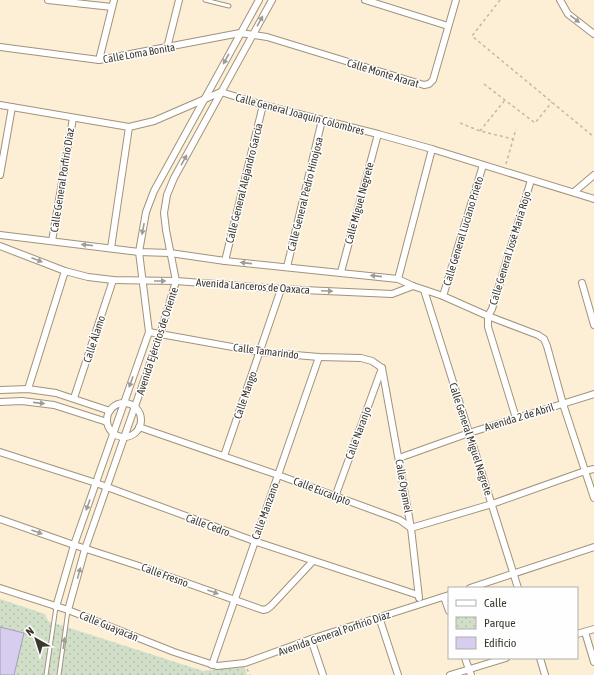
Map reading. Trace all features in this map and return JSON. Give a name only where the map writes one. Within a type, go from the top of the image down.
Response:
[{"type":"street","points":[[48,0],[112,7]]},
{"type":"street","points":[[99,60],[114,0]]},
{"type":"street","points":[[167,48],[178,0]]},
{"type":"street","name":"Avenida Ejércitos de Oriente","points":[[56,607],[74,545],[149,332],[139,252],[146,212],[154,191],[259,0]]},
{"type":"street","name":"Avenida Ejércitos de Oriente","points":[[68,610],[85,549],[108,488],[160,335],[176,281],[164,213],[167,195],[174,178],[272,0]]},
{"type":"street","points":[[365,0],[448,26]]},
{"type":"street","name":"Calle Monte Ararat","points":[[253,34],[424,85],[429,84],[433,80],[456,0]]},
{"type":"street","points":[[560,0],[568,14],[594,34]]},
{"type":"street","name":"Calle Loma Bonita","points":[[0,46],[99,60],[240,33],[253,34]]},
{"type":"street","name":"Calle General Joaquín Colombres","points":[[0,105],[129,127],[154,121],[221,92],[263,105],[432,149],[594,199]]},
{"type":"street","name":"Calle General Alejandro García","points":[[225,261],[263,105]]},
{"type":"street","points":[[0,175],[12,107]]},
{"type":"street","name":"Calle General Porfirio Díaz","points":[[52,242],[73,118]]},
{"type":"street","name":"Calle General Pedro Hinojosa","points":[[288,267],[322,120]]},
{"type":"street","points":[[111,248],[129,127]]},
{"type":"street","name":"Calle Miguel Negrete","points":[[341,272],[378,134]]},
{"type":"street","points":[[398,279],[432,149]]},
{"type":"street","name":"Calle General Luciano Prieto","points":[[443,296],[483,165]]},
{"type":"street","points":[[574,192],[594,175]]},
{"type":"street","name":"Calle General José María Rojo","points":[[488,316],[492,309],[531,180]]},
{"type":"street","name":"Avenida Lanceros de Oaxaca","points":[[0,235],[139,252],[170,253],[225,261],[398,279],[538,335],[544,339],[564,404]]},
{"type":"street","points":[[0,254],[2,246]]},
{"type":"street","name":"Avenida Lanceros de Oaxaca","points":[[2,246],[65,271],[88,277],[114,280],[176,281],[281,289],[392,294],[413,286]]},
{"type":"street","points":[[28,389],[65,271]]},
{"type":"street","name":"Calle Álamo","points":[[74,398],[114,280]]},
{"type":"street","points":[[582,283],[594,325]]},
{"type":"street","name":"Calle Mango","points":[[224,456],[281,289]]},
{"type":"street","name":"Calle General Miguel Negrete","points":[[424,290],[518,587]]},
{"type":"street","points":[[488,316],[488,327],[516,418]]},
{"type":"street","name":"Calle Tamarindo","points":[[149,332],[260,352],[319,357],[361,358],[372,361],[382,368]]},
{"type":"street","name":"Calle Manzano","points":[[215,665],[234,600],[319,357]]},
{"type":"street","name":"Calle Oyamel","points":[[382,368],[411,528],[420,604]]},
{"type":"street","name":"Calle Naranjo","points":[[335,497],[382,368]]},
{"type":"street","points":[[0,390],[28,389],[56,393],[110,411]]},
{"type":"street","points":[[54,405],[56,393]]},
{"type":"street","name":"Avenida 2 de Abril","points":[[399,458],[469,433],[594,394]]},
{"type":"street","points":[[0,402],[22,401],[54,405],[107,422]]},
{"type":"street","points":[[124,404],[135,407],[140,414],[141,419],[139,427],[132,435],[125,437],[113,433],[107,422],[110,411],[116,406],[124,404]]},
{"type":"street","points":[[564,404],[594,498]]},
{"type":"street","name":"Calle Eucalipto","points":[[139,427],[278,475],[400,520],[411,528]]},
{"type":"street","name":"Calle Cedro","points":[[0,452],[96,483],[254,542],[418,595]]},
{"type":"street","points":[[411,528],[492,504],[594,469]]},
{"type":"street","name":"Calle Fresno","points":[[0,519],[263,610],[267,609],[313,561]]},
{"type":"street","points":[[473,587],[594,547]]},
{"type":"street","name":"Calle Guayacán","points":[[0,588],[68,610],[174,652],[215,665]]},
{"type":"street","name":"Avenida General Porfirio Díaz","points":[[215,665],[245,663],[311,639],[447,596]]},
{"type":"street","points":[[379,618],[398,675]]},
{"type":"street","points":[[578,634],[594,629]]},
{"type":"street","points":[[584,632],[594,662]]},
{"type":"street","points":[[311,639],[323,675]]},
{"type":"street","points":[[465,659],[470,672]]},
{"type":"street","points":[[450,675],[470,672],[503,659]]},
{"type":"street","points":[[540,659],[545,675]]},
{"type":"lane","points":[[205,0],[229,6]]},
{"type":"lane","name":"Avenida Ejércitos de Oriente","points":[[46,675],[56,607]]},
{"type":"lane","name":"Avenida Ejércitos de Oriente","points":[[59,675],[68,610]]},
{"type":"path","points":[[500,0],[472,36],[594,137]]},
{"type":"path","points":[[484,84],[535,123],[552,102]]},
{"type":"path","points":[[480,131],[505,100]]},
{"type":"path","points":[[460,124],[480,131],[513,139]]},
{"type":"path","points":[[504,172],[516,129]]},
{"type":"green space","points":[[0,599],[45,614],[48,621],[203,671],[244,666],[247,675],[0,675]]},
{"type":"building","points":[[0,627],[24,633],[14,675],[0,675]]}]
